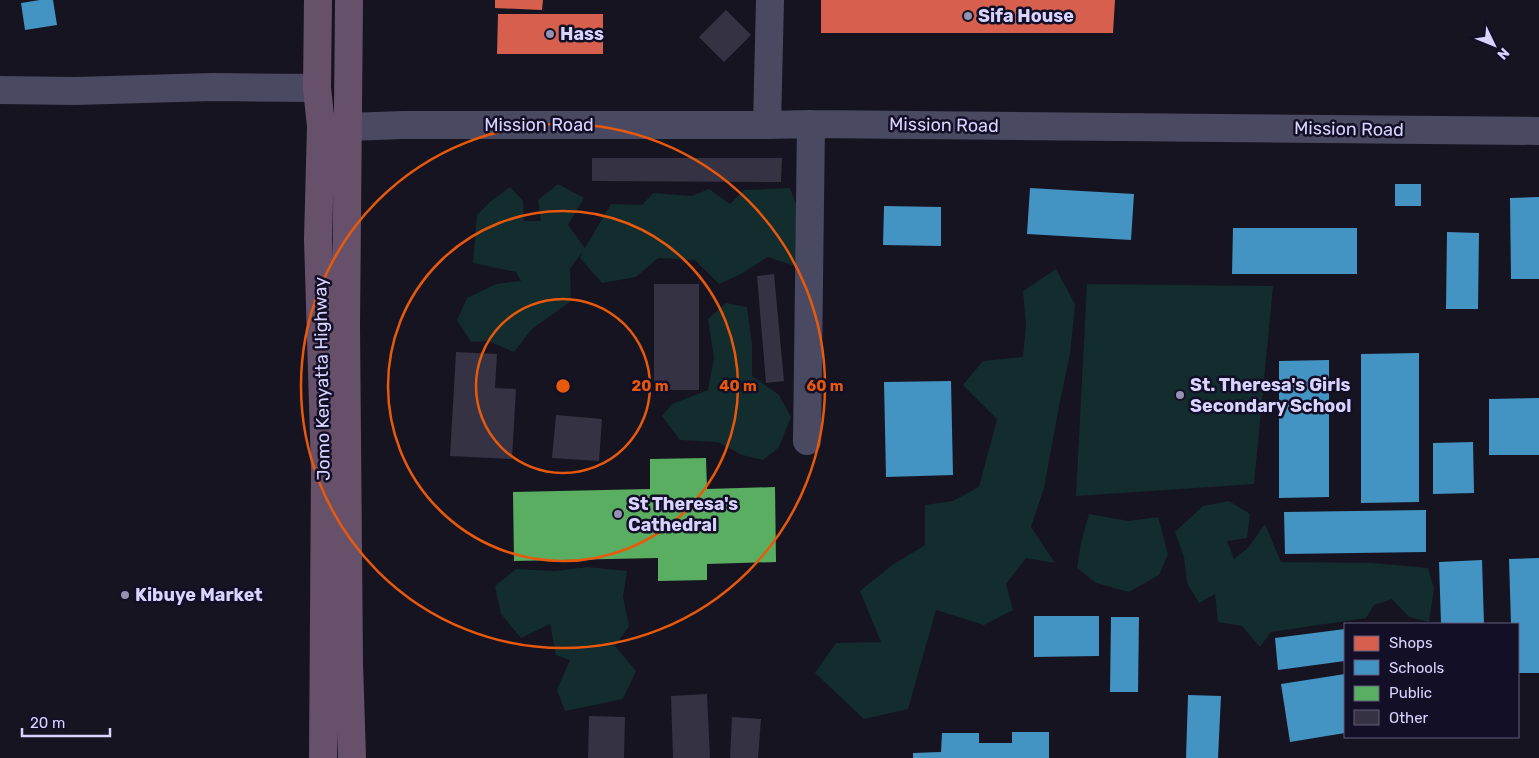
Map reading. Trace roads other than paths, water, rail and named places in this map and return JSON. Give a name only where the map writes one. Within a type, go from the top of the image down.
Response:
[{"type":"highway","name":"Jomo Kenyatta Highway","points":[[318,0],[317,88],[321,126],[318,239],[324,470],[323,758]]},
{"type":"highway","name":"Jomo Kenyatta Highway","points":[[349,0],[346,336],[349,663],[352,758]]},
{"type":"street","points":[[767,125],[770,0]]},
{"type":"street","points":[[0,90],[317,88]]},
{"type":"street","points":[[807,441],[811,124]]},
{"type":"street","name":"Mission Road","points":[[321,126],[811,124],[1539,131]]},
{"type":"place","name":"Sifa House","points":[[968,16]]},
{"type":"place","name":"Hass","points":[[550,34]]},
{"type":"place","name":"St. Theresa's Girls Secondary School","points":[[1180,395]]},
{"type":"place","name":"St Theresa's Cathedral","points":[[618,514]]},
{"type":"place","name":"Kibuye Market","points":[[125,595]]}]
